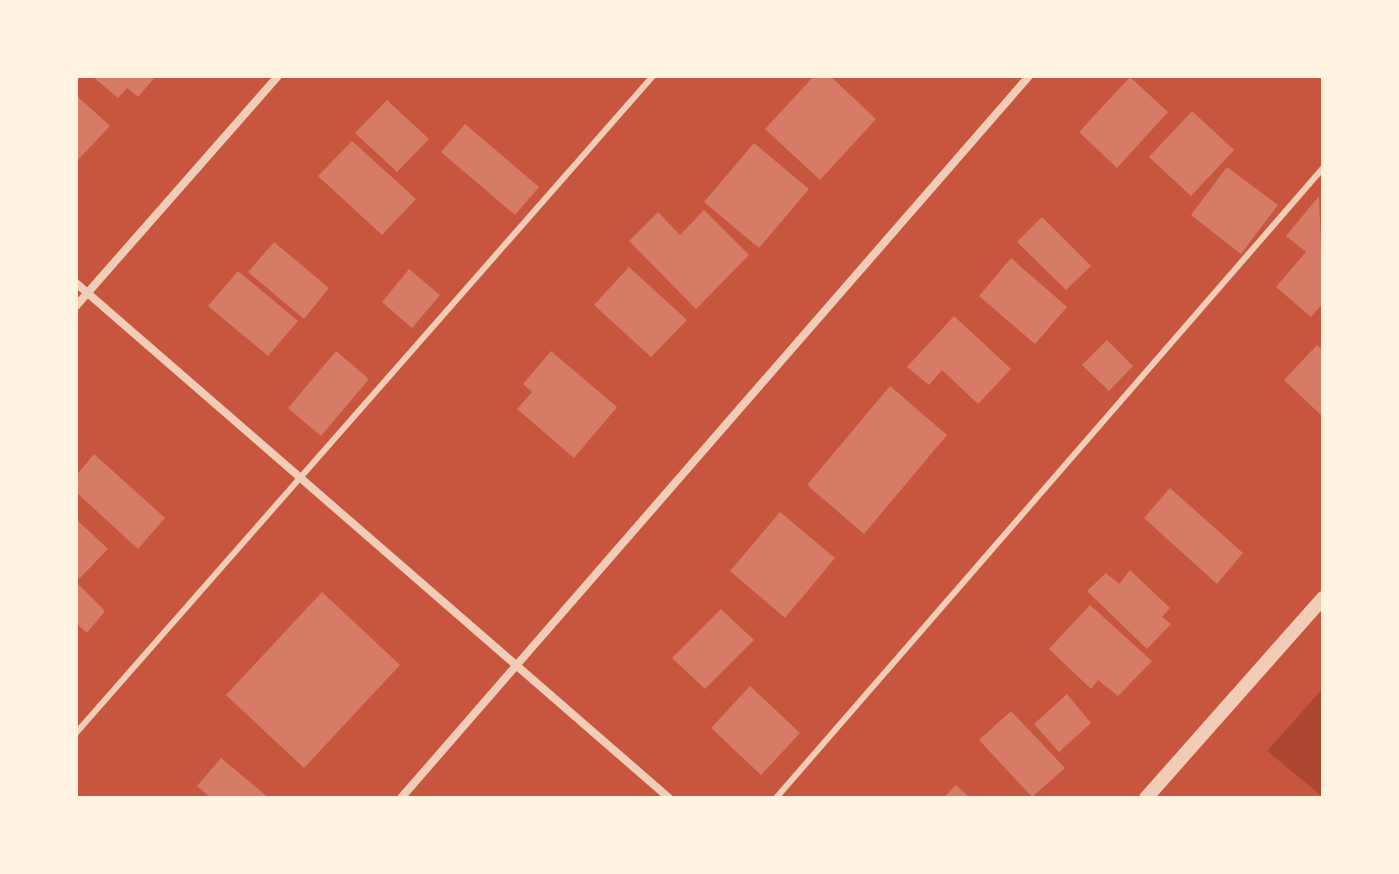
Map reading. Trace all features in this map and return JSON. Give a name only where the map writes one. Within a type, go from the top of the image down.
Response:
[{"type":"street","points":[[76,306],[278,76]]},
{"type":"street","points":[[401,798],[1029,76]]},
{"type":"street","points":[[76,283],[669,798]]},
{"type":"street","points":[[1146,798],[1323,598]]},
{"type":"lane","points":[[76,733],[653,76]]},
{"type":"lane","points":[[776,798],[1323,168]]},
{"type":"shaded area","points":[[1323,688],[1323,797],[1267,751]]},
{"type":"building","points":[[92,76],[156,76],[138,97],[127,88],[118,98]]},
{"type":"building","points":[[814,76],[830,76],[876,119],[820,180],[765,129]]},
{"type":"building","points":[[1130,77],[1168,112],[1117,168],[1079,132]]},
{"type":"building","points":[[76,95],[110,126],[76,162]]},
{"type":"building","points":[[387,100],[429,139],[397,172],[355,133]]},
{"type":"building","points":[[1192,111],[1234,150],[1191,196],[1149,157]]},
{"type":"building","points":[[465,124],[539,187],[515,215],[441,152]]},
{"type":"building","points":[[352,141],[416,199],[382,235],[318,176]]},
{"type":"building","points":[[754,143],[809,189],[759,248],[704,202]]},
{"type":"building","points":[[1227,167],[1278,205],[1241,254],[1191,215]]},
{"type":"building","points":[[1319,196],[1323,303],[1311,317],[1276,287],[1306,252],[1286,236]]},
{"type":"building","points":[[704,210],[749,255],[696,309],[629,241],[658,212],[680,235]]},
{"type":"building","points":[[1042,217],[1091,266],[1066,290],[1017,242]]},
{"type":"building","points":[[274,242],[329,288],[304,319],[248,272]]},
{"type":"building","points":[[1011,258],[1067,307],[1035,344],[979,296]]},
{"type":"building","points":[[629,267],[687,320],[651,357],[594,305]]},
{"type":"building","points":[[409,269],[440,295],[412,328],[382,302]]},
{"type":"building","points":[[238,271],[298,321],[268,356],[208,306]]},
{"type":"building","points":[[954,316],[1011,369],[978,404],[942,370],[929,385],[907,367]]},
{"type":"building","points":[[1107,340],[1133,366],[1109,391],[1082,365]]},
{"type":"building","points":[[1317,345],[1323,350],[1323,417],[1284,380]]},
{"type":"building","points":[[336,351],[369,379],[321,436],[288,408]]},
{"type":"building","points":[[551,351],[617,407],[574,458],[517,409],[532,392],[523,384]]},
{"type":"building","points":[[890,386],[947,435],[864,534],[807,485]]},
{"type":"building","points":[[94,454],[165,518],[138,549],[76,492],[76,476]]},
{"type":"building","points":[[1170,488],[1243,553],[1217,584],[1144,518]]},
{"type":"building","points":[[780,512],[835,558],[785,618],[730,571]]},
{"type":"building","points":[[76,519],[108,549],[76,582]]},
{"type":"building","points":[[1130,570],[1170,608],[1162,617],[1171,624],[1147,649],[1087,591],[1106,573],[1119,584]]},
{"type":"building","points":[[76,582],[105,611],[87,633],[76,623]]},
{"type":"building","points":[[322,592],[400,665],[304,768],[226,695]]},
{"type":"building","points":[[1090,605],[1152,661],[1118,696],[1098,680],[1091,689],[1049,649]]},
{"type":"building","points":[[721,609],[754,640],[705,689],[672,658]]},
{"type":"building","points":[[750,686],[800,733],[761,775],[711,728]]},
{"type":"building","points":[[1067,694],[1091,723],[1059,752],[1034,724]]},
{"type":"building","points":[[1011,711],[1065,768],[1032,797],[979,740]]},
{"type":"building","points":[[221,758],[269,798],[211,798],[197,786]]},
{"type":"building","points":[[956,785],[970,798],[943,798]]}]
